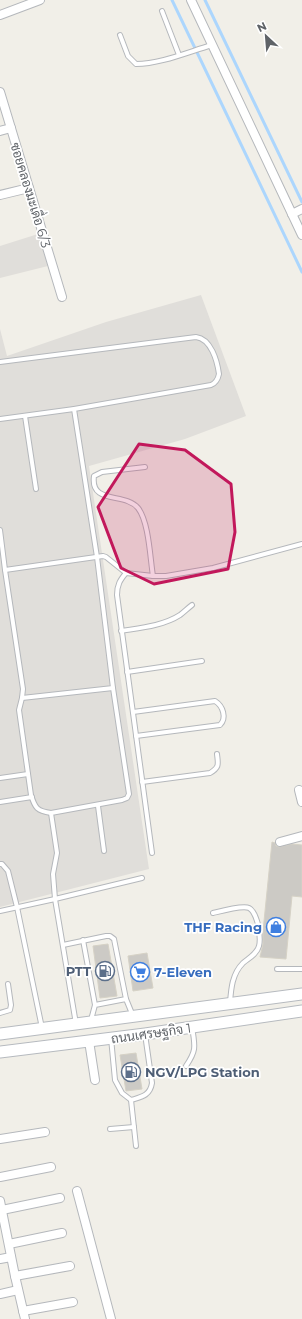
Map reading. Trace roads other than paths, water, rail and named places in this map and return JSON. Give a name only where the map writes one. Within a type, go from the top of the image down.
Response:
[{"type":"main road","name":"ถนนเศรษฐกิจ 1","points":[[0,1034],[302,994]]},
{"type":"main road","name":"ถนนเศรษฐกิจ 1","points":[[0,1052],[145,1034],[302,1011]]},
{"type":"street","points":[[0,15],[40,0]]},
{"type":"street","points":[[191,0],[302,235]]},
{"type":"street","name":"ซอยคลองมะเดื่อ 6/3","points":[[0,92],[62,297]]},
{"type":"street","points":[[0,131],[11,128]]},
{"type":"street","points":[[0,196],[29,188]]},
{"type":"street","points":[[292,214],[302,209]]},
{"type":"street","points":[[299,790],[302,802]]},
{"type":"street","points":[[280,842],[302,836]]},
{"type":"street","points":[[89,1041],[95,1080]]},
{"type":"street","points":[[0,1139],[45,1132]]},
{"type":"street","points":[[0,1177],[51,1167]]},
{"type":"street","points":[[77,1191],[110,1319]]},
{"type":"street","points":[[2,1210],[60,1198]]},
{"type":"street","points":[[0,1201],[14,1276],[24,1315],[73,1302]]},
{"type":"street","points":[[9,1244],[62,1233]]},
{"type":"street","points":[[0,1259],[11,1257]]},
{"type":"street","points":[[14,1276],[70,1266]]},
{"type":"street","points":[[0,1294],[18,1290]]},
{"type":"lane","points":[[162,11],[179,56]]},
{"type":"lane","points":[[120,35],[128,56],[136,64],[143,64],[179,56],[212,45]]},
{"type":"lane","points":[[0,362],[196,337],[202,338],[207,342],[218,369],[218,378],[215,383],[211,385],[74,409],[0,419]]},
{"type":"lane","points":[[0,530],[23,689],[19,710],[32,797],[36,807],[39,811],[51,813],[98,806],[127,798],[129,794],[74,409]]},
{"type":"lane","points":[[24,416],[36,489]]},
{"type":"lane","points":[[145,467],[102,472],[94,476],[93,480],[95,488],[99,493],[104,496],[130,502],[137,507],[143,516],[153,576]]},
{"type":"lane","points":[[5,570],[96,557],[106,557],[126,573],[153,576],[185,574],[302,544]]},
{"type":"lane","points":[[126,573],[119,582],[117,588],[121,631],[152,853]]},
{"type":"lane","points":[[121,631],[151,625],[179,616],[192,605]]},
{"type":"lane","points":[[127,672],[202,661]]},
{"type":"lane","points":[[22,698],[113,688]]},
{"type":"lane","points":[[133,712],[215,701],[222,709],[223,717],[220,724],[136,736]]},
{"type":"lane","points":[[142,782],[210,773],[216,770],[218,765],[217,754]]},
{"type":"lane","points":[[0,778],[28,774]]},
{"type":"lane","points":[[0,802],[32,797]]},
{"type":"lane","points":[[98,806],[104,851]]},
{"type":"lane","points":[[51,813],[57,854],[53,874],[55,899],[76,1024]]},
{"type":"lane","points":[[0,864],[2,864],[8,872],[42,1029]]},
{"type":"lane","points":[[0,911],[142,878]]},
{"type":"lane","points":[[213,913],[244,908],[250,909],[257,919],[260,938],[259,946],[256,952],[238,968],[231,987],[230,1004]]},
{"type":"lane","points":[[63,945],[106,936],[110,936],[114,939],[126,999],[133,1017]]},
{"type":"lane","points":[[83,940],[95,1005],[90,1023]]},
{"type":"lane","points":[[277,969],[302,969]]},
{"type":"lane","points":[[0,1013],[10,1010],[11,1005],[8,984]]},
{"type":"lane","points":[[95,1005],[126,999]]},
{"type":"lane","points":[[186,1066],[195,1050],[192,1027]]},
{"type":"lane","points":[[131,1100],[142,1097],[149,1093],[151,1089],[152,1083],[145,1034]]},
{"type":"lane","points":[[111,1038],[115,1080],[122,1093],[131,1100],[136,1146]]},
{"type":"lane","points":[[110,1129],[134,1127]]},
{"type":"waterway","points":[[172,0],[302,272]]},
{"type":"waterway","points":[[205,0],[302,202]]},
{"type":"place","name":"THF Racing","points":[[276,927]]},
{"type":"place","name":"PTT","points":[[105,971]]},
{"type":"place","name":"7-Eleven","points":[[140,972]]},
{"type":"place","name":"NGV/LPG Station","points":[[131,1072]]}]
